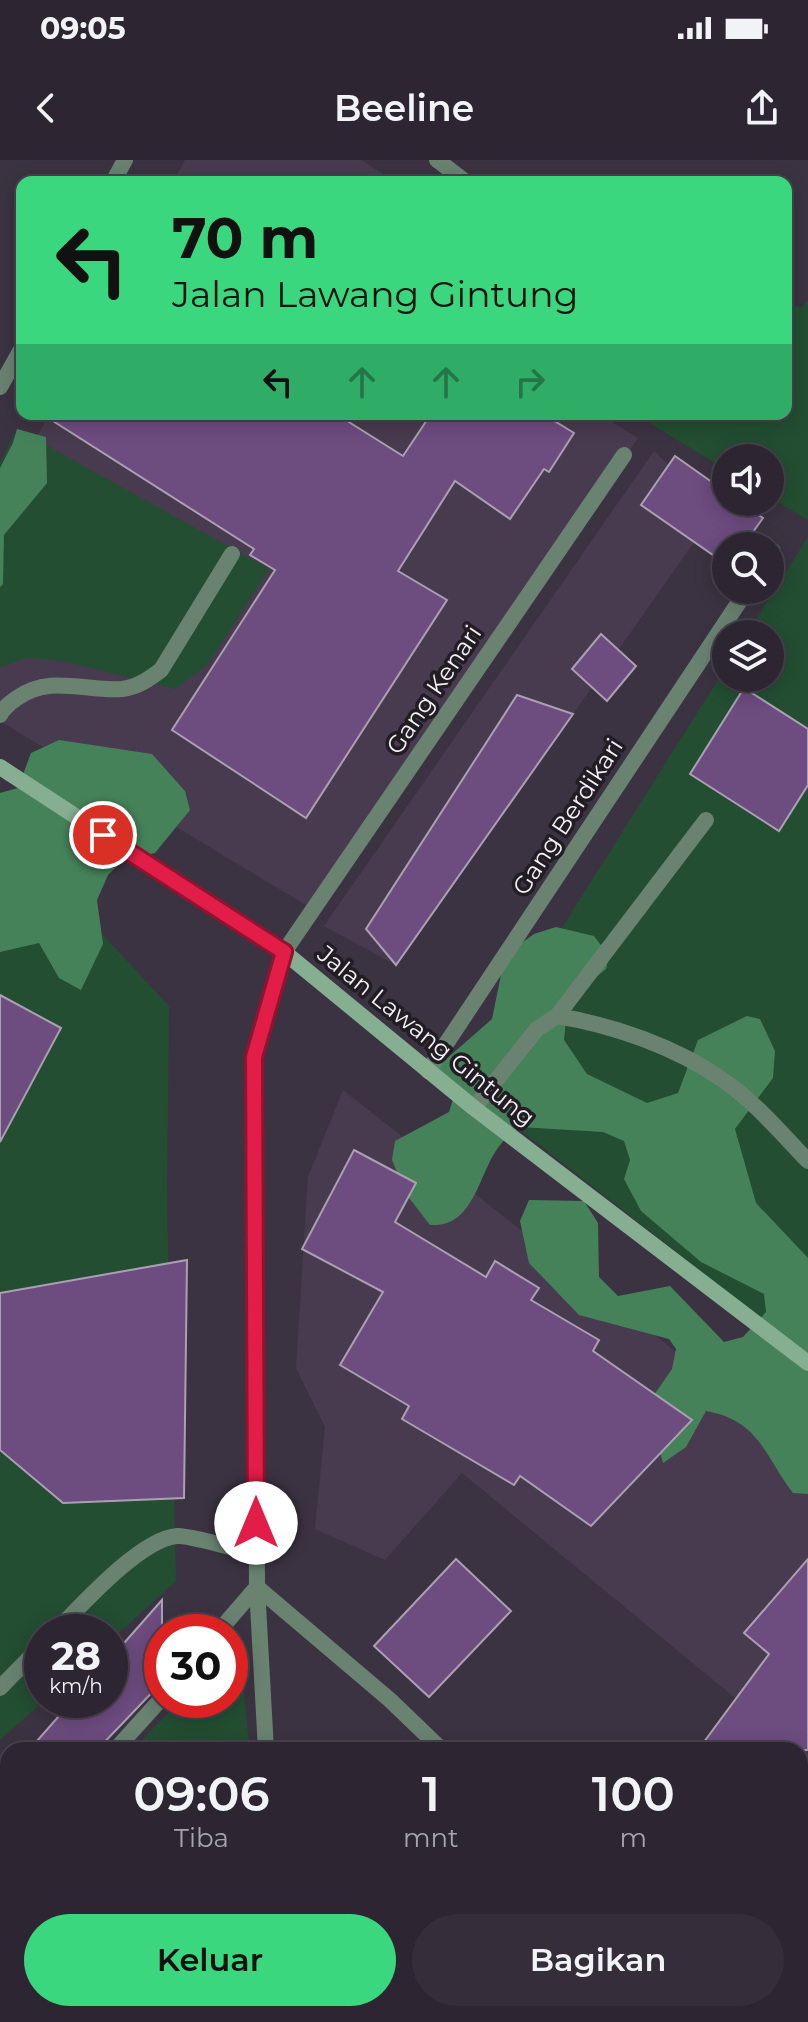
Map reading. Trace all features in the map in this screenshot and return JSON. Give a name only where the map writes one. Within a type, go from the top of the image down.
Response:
[{"type":"main road","name":"Jalan Lawang Gintung","points":[[0,767],[284,952],[474,1108],[808,1363]]},
{"type":"street","points":[[437,160],[458,176]]},
{"type":"street","points":[[0,387],[16,359]]},
{"type":"street","name":"Gang Kenari","points":[[266,1742],[256,1554],[254,1057],[284,952],[624,455]]},
{"type":"street","points":[[0,715],[3,708],[28,690],[57,684],[122,689],[144,683],[161,670],[232,554]]},
{"type":"street","name":"Gang Berdikari","points":[[428,1071],[738,604]]},
{"type":"street","points":[[474,1108],[537,1029],[557,1016],[706,820]]},
{"type":"street","points":[[557,1016],[627,1033],[723,1080],[808,1161]]},
{"type":"street","points":[[73,1614],[120,1567],[149,1547],[177,1536],[256,1554]]},
{"type":"street","points":[[234,1614],[257,1587],[390,1700],[434,1742]]},
{"type":"street","points":[[0,1688],[24,1663]]},
{"type":"street","points":[[122,1742],[144,1718]]},
{"type":"shaded area","points":[[185,160],[361,160],[386,176],[176,176]]},
{"type":"shaded area","points":[[46,420],[609,420],[638,438],[316,911],[0,721],[0,506]]},
{"type":"shaded area","points":[[654,451],[712,507],[712,516],[396,965],[324,926]]},
{"type":"shaded area","points":[[343,1090],[808,1456],[808,1742],[789,1742],[462,1473],[385,1560],[315,1529],[325,1427],[296,1368],[308,1177]]},
{"type":"green space","points":[[808,300],[808,520],[784,505],[784,444],[712,444],[712,461],[645,420],[792,420],[792,305],[801,308]]},
{"type":"green space","points":[[17,429],[269,569],[208,664],[175,689],[63,661],[27,658],[0,667],[0,463]]},
{"type":"green space","points":[[17,429],[46,437],[47,483],[4,535],[3,584],[0,587],[0,468]]},
{"type":"green space","points":[[808,537],[808,1355],[463,1085],[712,689],[712,692],[784,692],[784,620],[756,620],[766,604],[784,604],[784,575]]},
{"type":"green space","points":[[59,740],[152,754],[185,791],[190,810],[155,853],[122,861],[108,875],[97,900],[103,944],[81,990],[59,978],[39,943],[0,952],[0,793],[18,788],[31,753]]},
{"type":"green space","points":[[0,849],[64,893],[169,1006],[167,1202],[176,1581],[128,1625],[128,1614],[24,1614],[25,1718],[0,1740]]},
{"type":"green space","points":[[556,927],[594,936],[609,956],[606,969],[568,1000],[564,1040],[587,1074],[647,1103],[678,1093],[698,1040],[747,1016],[760,1019],[775,1051],[773,1078],[735,1129],[756,1203],[808,1258],[808,1494],[793,1493],[749,1431],[724,1416],[706,1411],[686,1447],[663,1463],[647,1405],[672,1369],[676,1349],[669,1339],[579,1315],[529,1263],[520,1221],[529,1200],[584,1201],[598,1223],[599,1277],[618,1296],[670,1286],[724,1342],[743,1337],[766,1312],[764,1294],[701,1262],[641,1211],[624,1179],[630,1160],[624,1141],[603,1132],[520,1127],[493,1155],[474,1196],[457,1217],[430,1225],[406,1194],[392,1160],[395,1141],[449,1112],[455,1093],[436,1068],[492,1019],[505,955],[534,934]]},
{"type":"green space","points":[[163,1718],[246,1718],[249,1742],[140,1742]]},
{"type":"building","points":[[51,420],[346,420],[403,456],[427,420],[553,420],[574,433],[549,472],[544,469],[510,519],[455,481],[398,571],[447,600],[306,818],[172,730],[275,570],[250,555],[254,549]]},
{"type":"building","points":[[675,456],[712,482],[712,516],[763,518],[753,532],[712,532],[712,554],[641,505]]},
{"type":"building","points":[[601,634],[636,666],[607,701],[572,669]]},
{"type":"building","points":[[741,692],[750,692],[808,729],[808,785],[779,831],[690,774]]},
{"type":"building","points":[[517,695],[573,714],[396,965],[366,929]]},
{"type":"building","points":[[0,995],[61,1028],[0,1142]]},
{"type":"building","points":[[354,1150],[416,1183],[395,1222],[486,1277],[495,1261],[539,1288],[531,1300],[599,1340],[593,1351],[692,1420],[591,1526],[520,1476],[514,1485],[402,1419],[409,1406],[340,1365],[383,1292],[302,1249]]},
{"type":"building","points":[[187,1260],[184,1498],[63,1503],[0,1450],[0,1293]]},
{"type":"building","points":[[456,1559],[511,1611],[429,1697],[374,1646]]},
{"type":"building","points":[[808,1559],[808,1742],[704,1742],[769,1654],[744,1633]]},
{"type":"building","points":[[162,1600],[162,1614],[150,1614]]},
{"type":"building","points":[[144,1620],[144,1701],[128,1718],[128,1639]]},
{"type":"building","points":[[57,1718],[128,1718],[105,1742],[36,1742]]},
{"type":"route","points":[[103,835],[284,952],[254,1057],[256,1523]]}]
